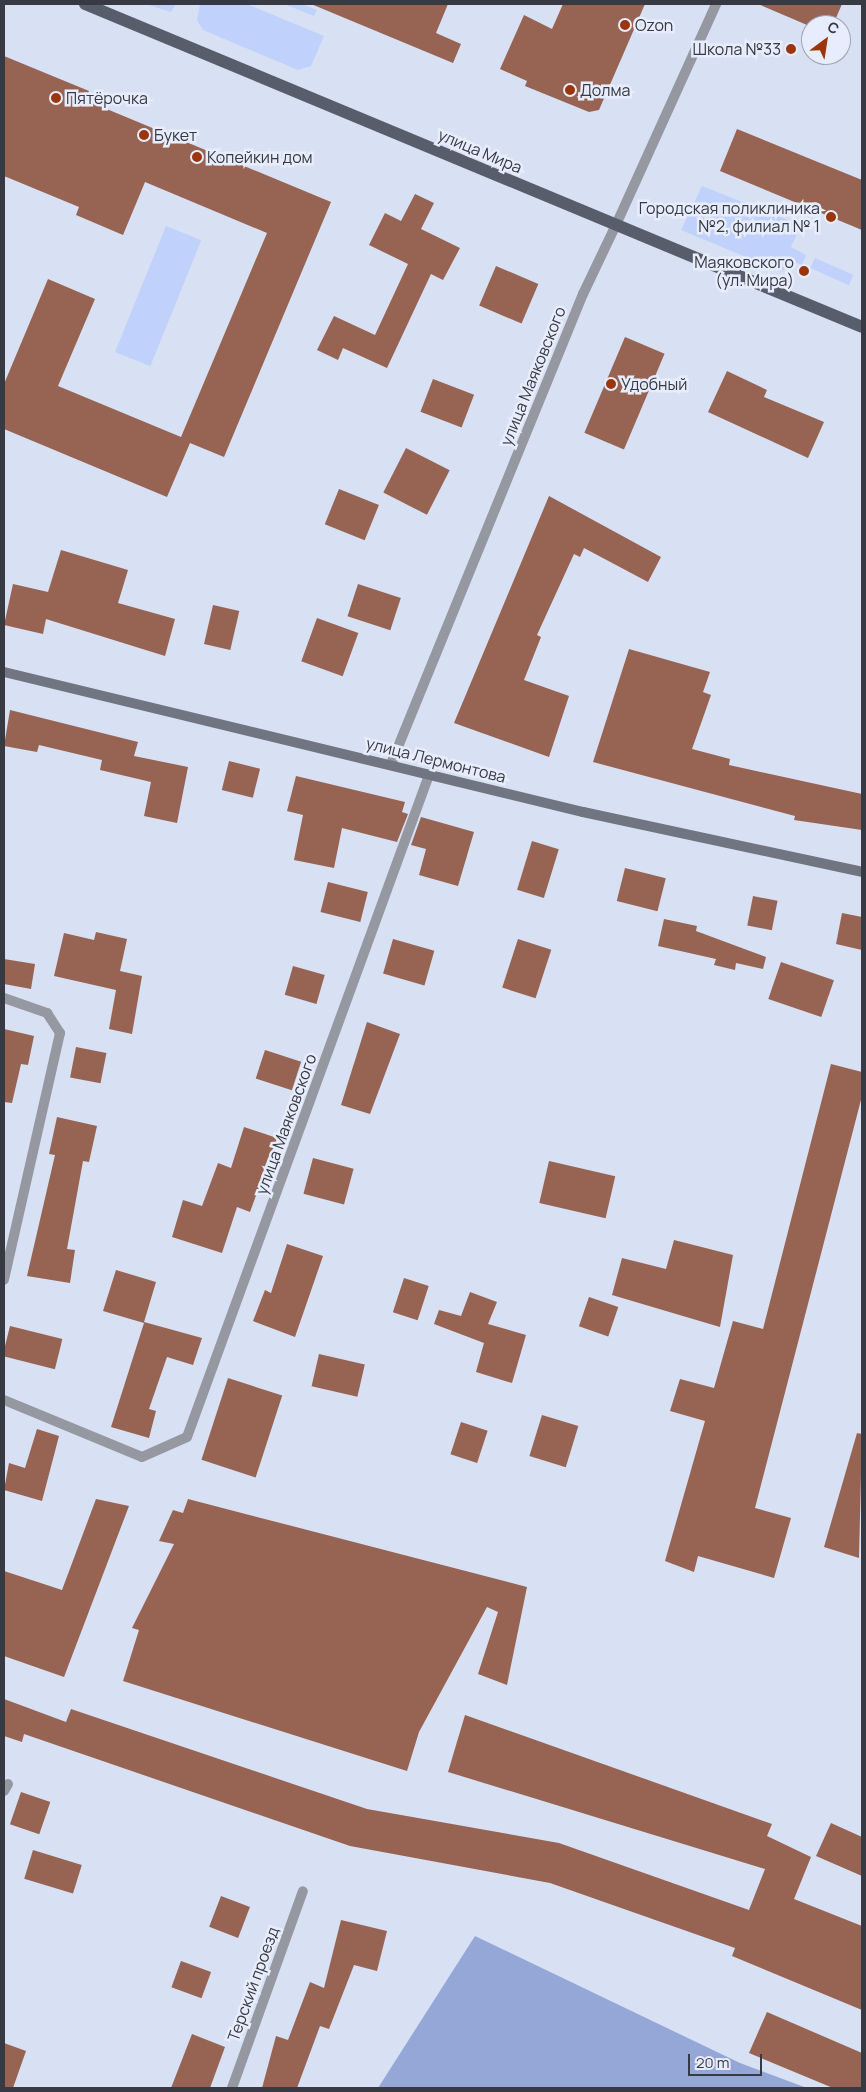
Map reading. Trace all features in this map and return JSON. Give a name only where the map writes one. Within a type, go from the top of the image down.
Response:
[{"type":"main road","name":"улица Мира","points":[[85,4],[616,227],[862,327]]},
{"type":"main road","name":"улица Лермонтова","points":[[4,672],[391,764],[429,775],[862,872]]},
{"type":"street","name":"улица Маяковского","points":[[391,764],[583,294],[616,227],[716,4]]},
{"type":"street","name":"улица Маяковского","points":[[4,1400],[142,1457],[187,1436],[429,775]]},
{"type":"street","points":[[4,998],[47,1013],[60,1033],[4,1280]]},
{"type":"street","name":"Терский проезд","points":[[232,2088],[303,1891]]},
{"type":"shaded area","points":[[146,4],[176,4],[171,12]]},
{"type":"shaded area","points":[[200,4],[247,4],[324,36],[311,66],[298,70],[203,30],[197,20]]},
{"type":"shaded area","points":[[284,4],[302,4],[317,10],[314,16]]},
{"type":"shaded area","points":[[702,186],[801,225],[791,247],[806,255],[802,265],[792,261],[782,272],[681,230]]},
{"type":"shaded area","points":[[166,226],[201,240],[150,366],[115,352]]},
{"type":"shaded area","points":[[815,258],[853,275],[849,285],[811,268]]},
{"type":"shaded area","points":[[475,1936],[740,2063],[807,2088],[378,2088]]},
{"type":"building","points":[[311,4],[448,4],[436,33],[461,44],[453,63]]},
{"type":"building","points":[[563,4],[645,4],[599,110],[589,112],[525,86],[527,81],[500,69],[524,15],[552,29]]},
{"type":"building","points":[[758,4],[842,4],[837,15],[801,15],[801,22]]},
{"type":"building","points":[[4,56],[89,91],[85,100],[331,202],[224,457],[190,443],[167,497],[4,429],[4,384],[48,279],[95,299],[58,386],[181,437],[267,233],[145,182],[123,235],[76,215],[79,207],[4,176]]},
{"type":"building","points":[[737,129],[862,180],[862,230],[720,171]]},
{"type":"building","points":[[415,194],[434,203],[421,229],[460,248],[443,280],[431,274],[387,368],[343,348],[338,360],[317,350],[334,316],[375,335],[408,264],[369,245],[385,213],[401,221]]},
{"type":"building","points":[[496,266],[538,284],[522,324],[479,306]]},
{"type":"building","points":[[625,337],[665,354],[624,450],[584,433]]},
{"type":"building","points":[[727,371],[767,390],[764,397],[824,422],[808,458],[708,412]]},
{"type":"building","points":[[433,379],[474,395],[462,427],[420,412]]},
{"type":"building","points":[[406,448],[450,470],[427,515],[383,493]]},
{"type":"building","points":[[339,489],[379,505],[365,540],[325,524]]},
{"type":"building","points":[[549,496],[661,557],[648,582],[584,548],[580,557],[574,554],[537,635],[541,637],[524,680],[569,696],[549,757],[454,723]]},
{"type":"building","points":[[61,550],[128,570],[118,603],[175,619],[165,656],[46,619],[43,634],[4,625],[13,584],[48,592]]},
{"type":"building","points":[[358,584],[401,598],[390,630],[347,616]]},
{"type":"building","points":[[213,605],[239,611],[230,650],[204,644]]},
{"type":"building","points":[[317,618],[358,633],[343,676],[301,661]]},
{"type":"building","points":[[629,649],[710,672],[703,692],[711,695],[692,749],[730,759],[729,765],[862,794],[862,830],[794,820],[795,816],[593,762]]},
{"type":"building","points":[[10,710],[138,742],[134,756],[188,767],[177,823],[144,816],[151,782],[100,770],[102,760],[39,745],[37,752],[4,746]]},
{"type":"building","points":[[229,761],[260,769],[253,798],[222,790]]},
{"type":"building","points":[[296,776],[405,802],[402,812],[408,814],[397,842],[342,828],[334,868],[294,860],[303,815],[287,811]]},
{"type":"building","points":[[421,817],[474,832],[458,886],[419,875],[426,849],[411,845]]},
{"type":"building","points":[[532,841],[559,849],[544,898],[517,890]]},
{"type":"building","points":[[625,868],[666,878],[658,911],[617,901]]},
{"type":"building","points":[[328,882],[368,892],[360,922],[321,912]]},
{"type":"building","points":[[753,896],[778,901],[772,930],[747,925]]},
{"type":"building","points":[[842,913],[862,917],[862,950],[836,944]]},
{"type":"building","points":[[664,919],[697,926],[696,931],[766,957],[763,969],[736,963],[735,970],[714,965],[716,959],[658,946]]},
{"type":"building","points":[[96,932],[127,939],[120,971],[142,976],[132,1034],[109,1029],[116,990],[54,976],[64,933],[94,940]]},
{"type":"building","points":[[393,939],[434,951],[424,985],[383,974]]},
{"type":"building","points":[[518,939],[551,950],[536,998],[502,988]]},
{"type":"building","points":[[4,959],[35,964],[31,989],[4,984]]},
{"type":"building","points":[[781,962],[834,980],[821,1017],[768,999]]},
{"type":"building","points":[[293,966],[325,975],[316,1004],[285,995]]},
{"type":"building","points":[[367,1022],[400,1034],[370,1114],[341,1105]]},
{"type":"building","points":[[4,1029],[34,1036],[28,1065],[21,1064],[12,1103],[4,1102]]},
{"type":"building","points":[[76,1047],[106,1053],[101,1083],[70,1077]]},
{"type":"building","points":[[265,1050],[301,1062],[292,1090],[256,1079]]},
{"type":"building","points":[[831,1064],[862,1072],[862,1096],[755,1508],[791,1518],[774,1578],[698,1556],[694,1572],[665,1561],[705,1421],[670,1411],[680,1379],[714,1388],[733,1321],[763,1329]]},
{"type":"building","points":[[57,1117],[97,1126],[89,1162],[83,1161],[67,1249],[75,1250],[70,1283],[27,1276],[55,1155],[49,1154]]},
{"type":"building","points":[[244,1127],[277,1138],[250,1212],[237,1207],[222,1253],[172,1237],[183,1200],[202,1206],[218,1163],[231,1168]]},
{"type":"building","points":[[313,1158],[354,1169],[344,1205],[303,1194]]},
{"type":"building","points":[[549,1161],[615,1176],[606,1218],[539,1203]]},
{"type":"building","points":[[674,1240],[733,1255],[720,1327],[612,1295],[622,1258],[666,1269]]},
{"type":"building","points":[[287,1244],[323,1256],[295,1337],[253,1321],[265,1290],[271,1293]]},
{"type":"building","points":[[116,1270],[156,1282],[144,1322],[202,1338],[193,1365],[167,1357],[149,1409],[156,1411],[149,1438],[111,1427],[144,1323],[103,1311]]},
{"type":"building","points":[[404,1278],[429,1286],[418,1320],[393,1312]]},
{"type":"building","points":[[470,1292],[497,1302],[488,1324],[526,1335],[512,1383],[476,1372],[484,1343],[434,1324],[439,1310],[461,1316]]},
{"type":"building","points":[[589,1297],[618,1307],[608,1336],[579,1326]]},
{"type":"building","points":[[10,1326],[62,1339],[55,1369],[4,1356]]},
{"type":"building","points":[[319,1354],[365,1365],[357,1397],[312,1386]]},
{"type":"building","points":[[228,1378],[282,1396],[256,1477],[201,1460]]},
{"type":"building","points":[[542,1415],[578,1426],[566,1467],[529,1456]]},
{"type":"building","points":[[461,1422],[488,1431],[477,1463],[450,1454]]},
{"type":"building","points":[[37,1429],[59,1436],[42,1501],[4,1490],[9,1463],[25,1468]]},
{"type":"building","points":[[857,1433],[862,1434],[859,1558],[824,1547]]},
{"type":"building","points":[[96,1499],[129,1506],[64,1677],[4,1656],[4,1571],[62,1590]]},
{"type":"building","points":[[188,1499],[527,1587],[507,1685],[478,1674],[498,1612],[487,1607],[419,1732],[407,1771],[123,1681],[139,1630],[132,1628],[174,1544],[159,1541],[173,1510],[183,1513]]},
{"type":"building","points":[[4,1699],[66,1722],[71,1709],[367,1809],[559,1843],[749,1910],[765,1869],[448,1772],[465,1715],[772,1824],[767,1836],[811,1857],[794,1899],[862,1926],[862,2010],[732,1956],[735,1948],[550,1883],[350,1846],[24,1734],[22,1742],[4,1736]]},
{"type":"building","points":[[21,1792],[50,1802],[39,1834],[10,1824]]},
{"type":"building","points":[[831,1823],[862,1837],[862,1876],[816,1856]]},
{"type":"building","points":[[33,1850],[82,1865],[73,1894],[24,1879]]},
{"type":"building","points":[[221,1896],[250,1907],[238,1938],[209,1927]]},
{"type":"building","points":[[341,1920],[387,1931],[377,1971],[354,1965],[329,2029],[320,2026],[297,2088],[262,2088],[276,2036],[288,2040],[310,1982],[324,1988]]},
{"type":"building","points":[[181,1961],[211,1972],[201,1998],[171,1987]]},
{"type":"building","points":[[767,2012],[862,2053],[862,2088],[833,2088],[749,2053]]},
{"type":"building","points":[[192,2034],[225,2047],[210,2088],[171,2088]]},
{"type":"building","points":[[4,2043],[26,2051],[13,2088],[4,2088]]},
{"type":"place","name":"Ozon","points":[[625,25]]},
{"type":"place","name":"Школа №33","points":[[791,49]]},
{"type":"place","name":"Долма","points":[[570,90]]},
{"type":"place","name":"Пятёрочка","points":[[56,98]]},
{"type":"place","name":"Букет","points":[[144,135]]},
{"type":"place","name":"Копейкин дом","points":[[197,157]]},
{"type":"place","name":"Городская поликлиника №2, филиал № 1","points":[[831,217]]},
{"type":"place","name":"Маяковского (ул. Мира)","points":[[804,271]]},
{"type":"place","name":"Удобный","points":[[611,384]]}]
